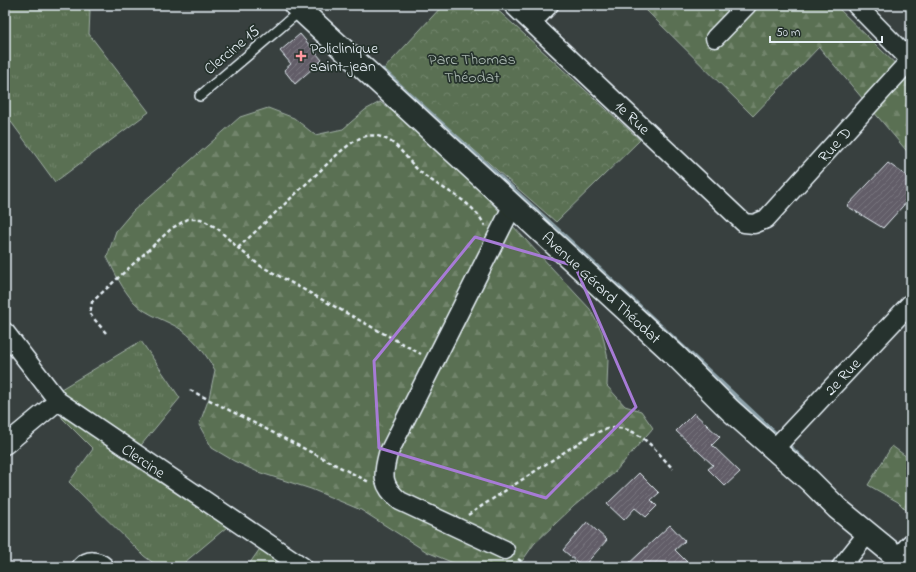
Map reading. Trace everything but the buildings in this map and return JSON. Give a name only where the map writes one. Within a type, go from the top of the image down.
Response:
[{"type":"street","name":"1e Rue","points":[[513,5],[744,223],[754,224]]},
{"type":"street","points":[[532,22],[549,5]]},
{"type":"street","points":[[715,38],[747,5]]},
{"type":"street","points":[[856,5],[911,60]]},
{"type":"street","name":"Avenue Gérard Théodat","points":[[301,7],[676,356],[730,410],[810,481],[837,508],[868,533],[904,554]]},
{"type":"street","name":"Rue D","points":[[754,224],[766,219],[911,60]]},
{"type":"street","points":[[505,550],[400,501],[390,493],[384,480],[384,469],[388,454],[513,205]]},
{"type":"street","name":"2e Rue","points":[[774,449],[911,303]]},
{"type":"street","name":"Clercine","points":[[5,332],[58,401],[304,567]]},
{"type":"street","points":[[5,445],[58,401]]},
{"type":"street","points":[[841,567],[868,533]]},
{"type":"street","points":[[81,567],[85,563],[92,561],[101,563],[105,567]]},
{"type":"lane","name":"Clercine 15","points":[[200,96],[301,7]]},
{"type":"path","points":[[238,248],[351,142],[366,136],[380,136],[393,143],[417,170],[432,181],[455,194],[471,207],[482,219],[492,248]]},
{"type":"path","points":[[106,333],[90,314],[92,302],[172,228],[188,219],[202,219],[217,228],[259,265],[435,362]]},
{"type":"path","points":[[190,390],[390,493]]},
{"type":"path","points":[[451,526],[592,434],[613,428],[632,431],[648,443],[673,469]]},
{"type":"highlighted area","points":[[475,237],[575,266],[636,407],[546,498],[379,448],[374,361]]},
{"type":"green space","points":[[5,5],[85,5],[90,11],[89,34],[149,112],[55,182],[9,119],[5,122]]},
{"type":"green space","name":"Parc Thomas Théodat","points":[[443,5],[492,5],[640,140],[556,222],[383,70]]},
{"type":"green space","points":[[835,5],[911,79],[911,156],[819,47],[753,116],[642,6]]},
{"type":"green space","points":[[380,102],[417,130],[459,168],[590,309],[602,332],[608,359],[607,386],[625,406],[641,411],[653,428],[614,473],[574,506],[534,544],[518,567],[463,567],[427,552],[361,510],[311,489],[258,472],[234,461],[212,448],[199,425],[209,398],[215,370],[201,348],[187,334],[176,326],[145,311],[134,302],[122,286],[107,257],[116,231],[133,211],[240,117],[268,108],[294,118],[315,135],[343,129],[365,110]]},
{"type":"green space","points":[[141,341],[180,398],[142,444],[130,463],[227,527],[179,567],[159,567],[144,556],[69,482],[93,449],[62,418],[61,389]]},
{"type":"green space","points":[[892,446],[911,460],[911,515],[898,502],[868,485]]},
{"type":"green space","points":[[264,543],[291,567],[247,567]]},
{"type":"waterway","points":[[383,70],[560,232],[778,436]]},
{"type":"waterway","points":[[787,444],[813,469]]},
{"type":"place","name":"Policlinique saint-jean","points":[[301,56]]}]
